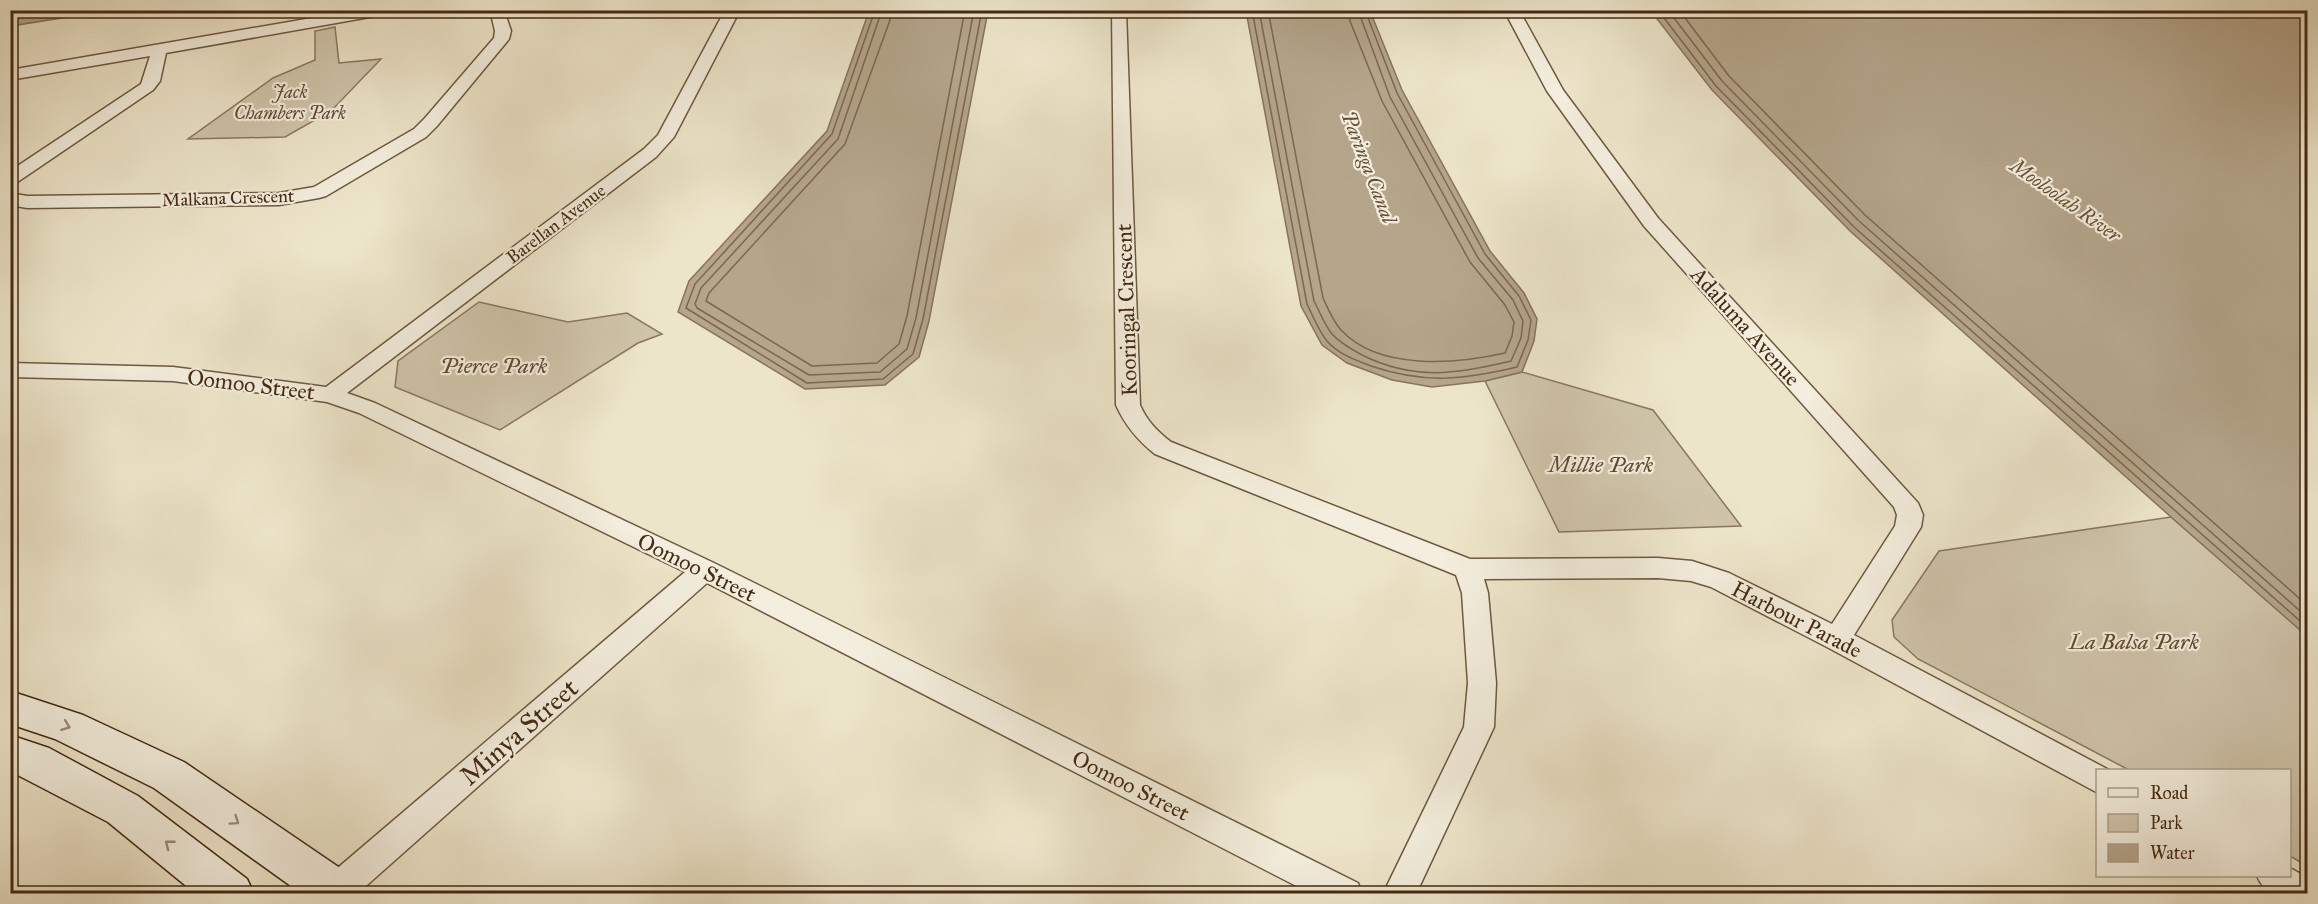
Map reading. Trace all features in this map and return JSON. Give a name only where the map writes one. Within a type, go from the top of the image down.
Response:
[{"type":"main road","points":[[10,707],[69,727],[169,775],[336,893]]},
{"type":"main road","points":[[10,753],[34,761],[123,809],[231,894]]},
{"type":"street","points":[[10,75],[387,10]]},
{"type":"street","name":"Malkana Crescent","points":[[10,199],[27,202],[279,199],[319,192],[420,132],[431,122],[501,39],[503,31],[497,10]]},
{"type":"street","name":"Barellan Avenue","points":[[330,394],[650,153],[665,137],[733,10]]},
{"type":"street","name":"Kooringal Crescent","points":[[1119,10],[1128,405],[1135,423],[1163,448],[1468,569]]},
{"type":"street","name":"Adaluma Avenue","points":[[1511,10],[1555,91],[1651,222],[1905,502],[1910,515],[1908,527],[1837,639]]},
{"type":"street","points":[[10,179],[147,87],[152,81],[159,49]]},
{"type":"street","name":"Oomoo Street","points":[[10,370],[173,374],[330,394],[368,408],[705,570],[1347,894]]},
{"type":"street","name":"Harbour Parade","points":[[1468,569],[1658,568],[1692,571],[1720,580],[1837,639],[2096,779]]},
{"type":"street","points":[[1399,894],[1479,727],[1482,683],[1475,593],[1468,569]]},
{"type":"street","name":"Minya Street","points":[[336,893],[705,570]]},
{"type":"street","points":[[2275,877],[2306,894]]},
{"type":"green space","name":"Jack Chambers Park","points":[[335,27],[339,63],[381,59],[331,111],[285,137],[188,139],[273,78],[315,60],[315,31]]},
{"type":"green space","name":"Pierce Park","points":[[479,302],[568,322],[627,313],[662,334],[638,343],[500,430],[395,387],[398,361]]},
{"type":"green space","name":"Millie Park","points":[[1522,372],[1653,410],[1741,526],[1559,532],[1485,381]]},
{"type":"green space","name":"La Balsa Park","points":[[2171,517],[2307,636],[2307,866],[2291,857],[2291,769],[2127,769],[1918,659],[1894,637],[1892,620],[1939,551]]},
{"type":"water","points":[[11,10],[105,10],[105,11],[11,26]]},
{"type":"water","points":[[869,11],[988,11],[929,321],[919,357],[885,385],[805,389],[678,312],[689,281],[827,131]]},
{"type":"water","name":"Paringa Canal","points":[[1246,11],[1370,11],[1402,90],[1490,251],[1524,293],[1537,319],[1534,341],[1522,372],[1485,381],[1432,387],[1392,380],[1347,363],[1322,345],[1301,306]]},
{"type":"water","name":"Mooloolah River","points":[[1651,11],[2307,11],[2307,636],[1850,231],[1712,90]]}]
